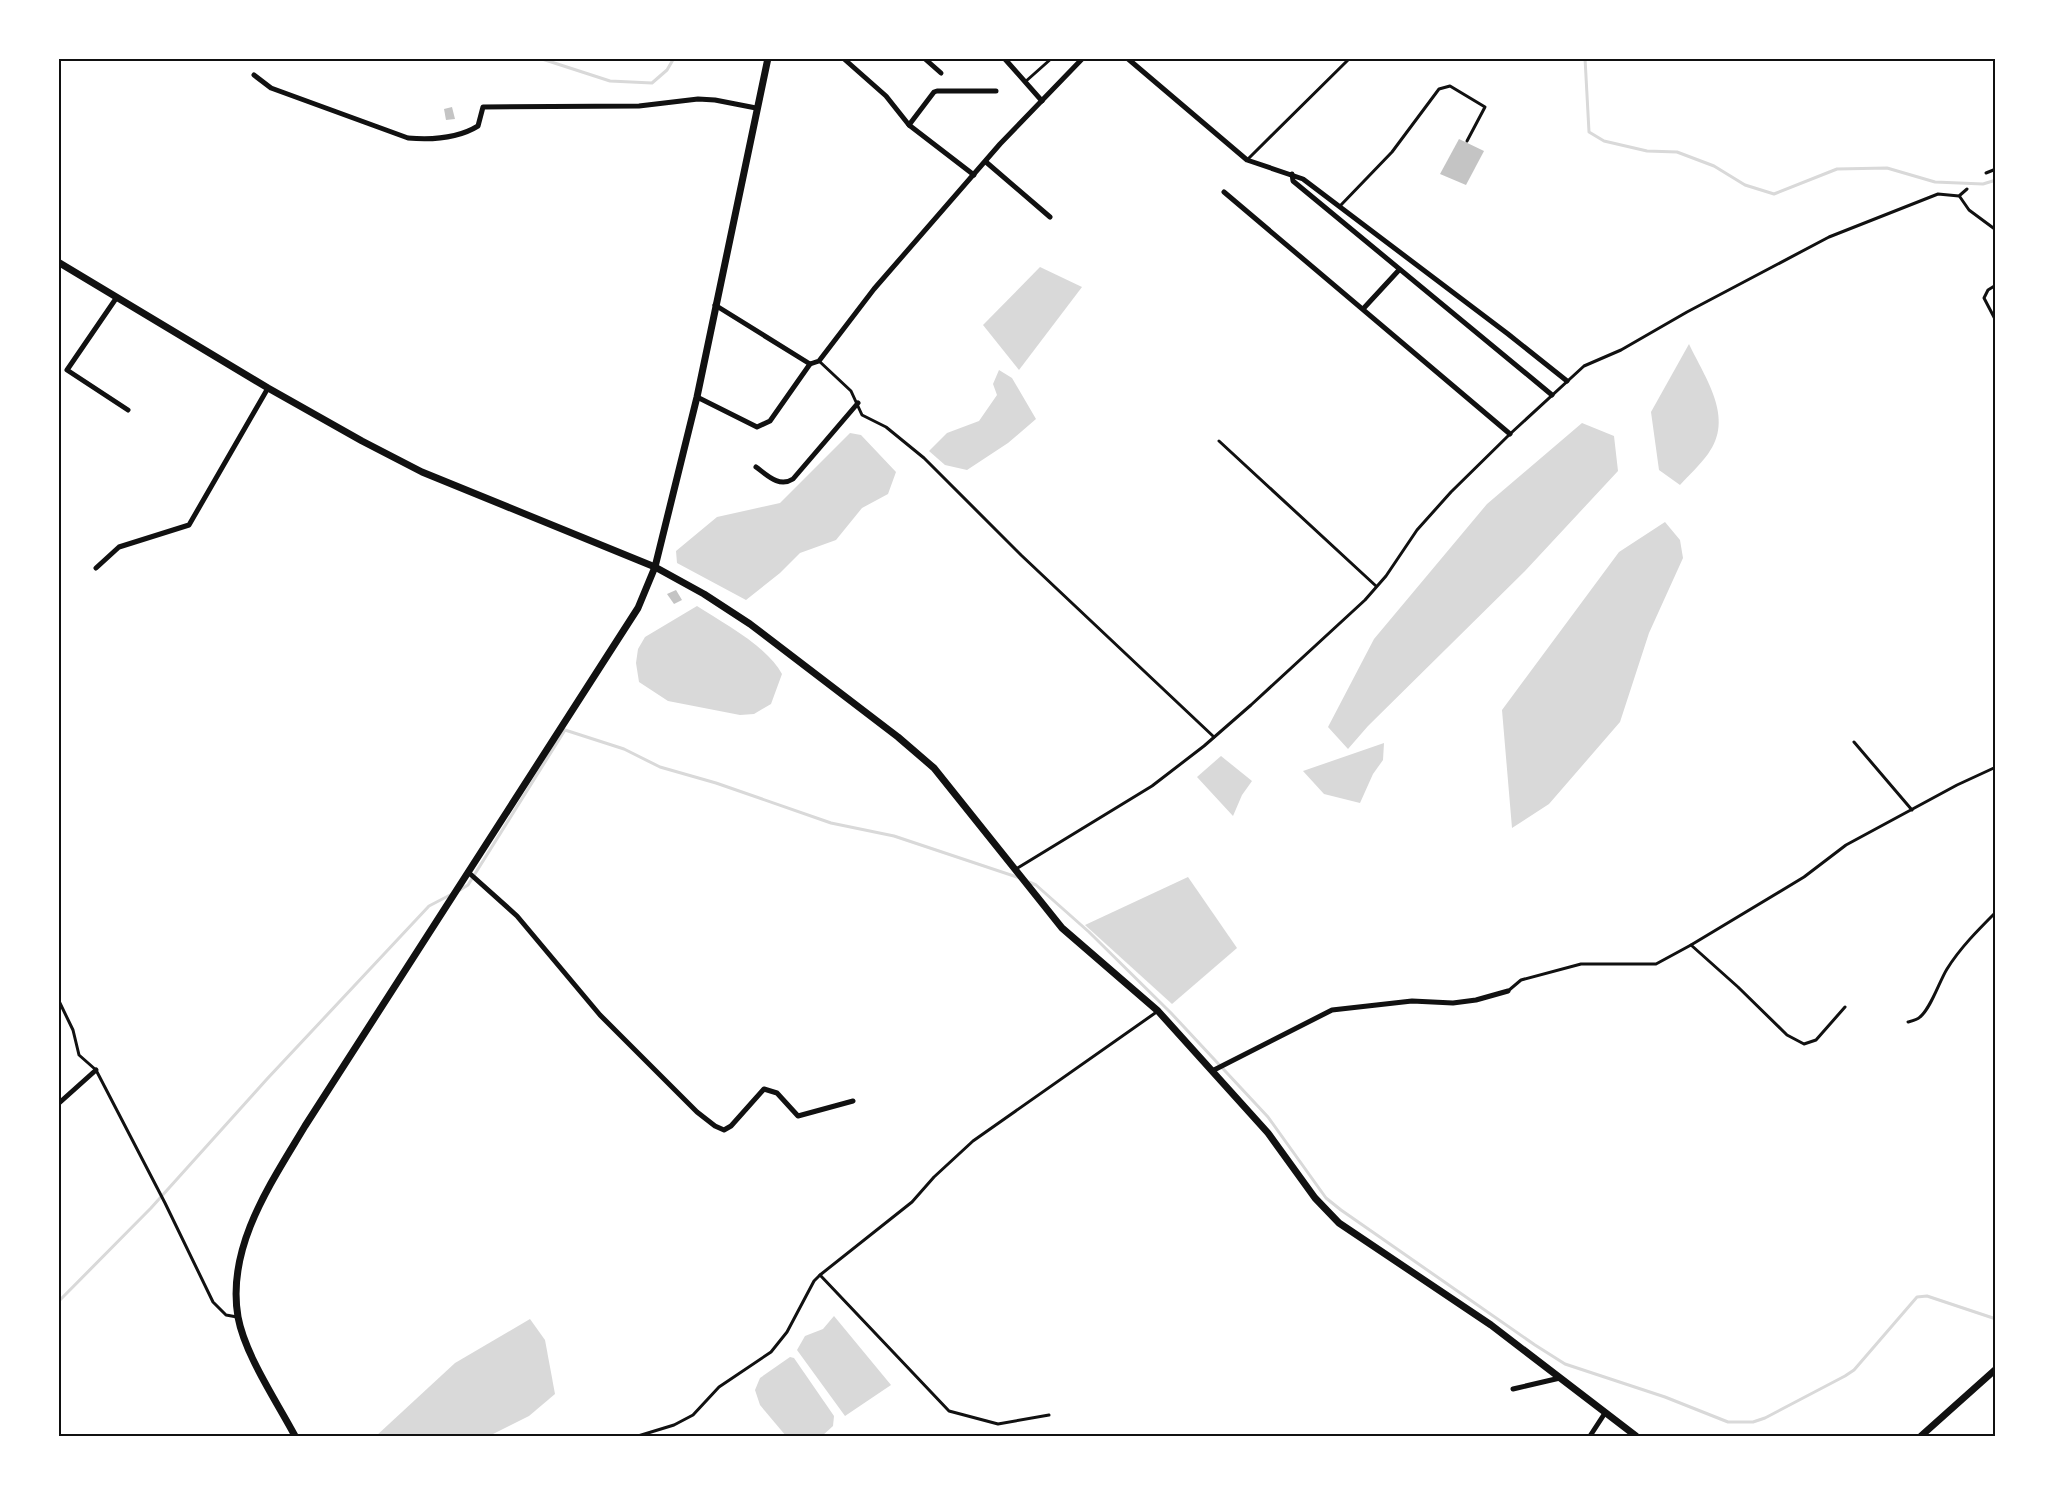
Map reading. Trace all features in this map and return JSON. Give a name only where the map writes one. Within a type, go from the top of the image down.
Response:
[{"type":"street","points":[[295,1437],[248,1346],[238,1317],[237,1286],[240,1259],[260,1202],[305,1126],[638,608],[655,567],[696,397],[768,58]]},
{"type":"street","points":[[843,58],[886,96],[909,125],[974,175]]},
{"type":"street","points":[[924,58],[941,73]]},
{"type":"street","points":[[1004,58],[1042,101]]},
{"type":"street","points":[[696,397],[757,427],[770,421],[810,364],[819,362],[873,289],[1000,144],[1083,58]]},
{"type":"street","points":[[1127,58],[1247,160],[1303,179],[1567,381]]},
{"type":"street","points":[[254,75],[271,88],[408,138],[428,140],[455,136],[472,130],[478,126],[483,107],[639,106],[698,99],[756,108]]},
{"type":"street","points":[[909,125],[932,95],[938,91],[996,91]]},
{"type":"street","points":[[986,162],[1050,217]]},
{"type":"street","points":[[1292,174],[1293,181],[1552,395]]},
{"type":"street","points":[[1224,192],[1510,434]]},
{"type":"street","points":[[58,262],[268,388],[422,472],[655,567],[704,594],[750,624],[898,737],[934,768],[1062,928],[1158,1011],[1214,1070],[1268,1133],[1315,1198],[1339,1222],[1491,1325],[1636,1437]]},
{"type":"street","points":[[1363,309],[1399,270]]},
{"type":"street","points":[[117,297],[67,370],[128,410]]},
{"type":"street","points":[[715,305],[810,364]]},
{"type":"street","points":[[96,568],[119,547],[189,525],[268,388]]},
{"type":"street","points":[[756,467],[779,483],[793,479],[858,403]]},
{"type":"street","points":[[468,873],[517,916],[600,1015],[697,1112],[714,1126],[724,1130],[731,1126],[764,1089],[777,1093],[798,1116],[853,1101]]},
{"type":"street","points":[[1214,1070],[1332,1010],[1412,1001],[1453,1003],[1476,1000],[1508,991]]},
{"type":"street","points":[[58,1104],[96,1070]]},
{"type":"street","points":[[1921,1437],[1995,1369]]},
{"type":"street","points":[[1513,1389],[1560,1378]]},
{"type":"street","points":[[1590,1437],[1605,1413]]},
{"type":"lane","points":[[1025,82],[1052,58]]},
{"type":"lane","points":[[1247,160],[1350,58]]},
{"type":"lane","points":[[1340,206],[1392,152],[1439,89],[1450,86],[1485,107],[1467,141]]},
{"type":"lane","points":[[1986,173],[1995,169]]},
{"type":"lane","points":[[1017,872],[1152,786],[1214,738],[1251,705],[1365,600],[1386,576],[1417,530],[1451,492],[1584,366],[1621,350],[1687,312],[1829,237],[1938,194],[1959,196],[1967,189]]},
{"type":"lane","points":[[1959,196],[1969,210],[1995,230]]},
{"type":"lane","points":[[1995,285],[1988,290],[1984,298],[1995,321]]},
{"type":"lane","points":[[819,362],[851,391],[862,415],[886,427],[924,458],[1021,555],[1214,738]]},
{"type":"lane","points":[[1219,441],[1376,586]]},
{"type":"lane","points":[[1854,742],[1912,810]]},
{"type":"lane","points":[[1508,991],[1521,980],[1581,964],[1656,964],[1804,877],[1846,845],[1995,767]]},
{"type":"lane","points":[[1908,1022],[1919,1019],[1924,1013],[1948,966],[1995,912]]},
{"type":"lane","points":[[1691,945],[1738,987],[1786,1035],[1804,1044],[1816,1040],[1845,1007]]},
{"type":"lane","points":[[58,999],[73,1030],[79,1055],[96,1070],[213,1302],[226,1315],[238,1317]]},
{"type":"lane","points":[[638,1437],[674,1425],[693,1415],[719,1387],[771,1352],[787,1332],[814,1281],[820,1275],[912,1202],[934,1177],[973,1141],[1158,1011]]},
{"type":"lane","points":[[820,1275],[949,1411],[998,1424],[1049,1415]]},
{"type":"shaded area","points":[[1040,267],[1082,287],[1019,370],[983,325]]},
{"type":"shaded area","points":[[1689,344],[1715,398],[1719,426],[1716,440],[1708,454],[1680,485],[1659,470],[1651,412]]},
{"type":"shaded area","points":[[999,370],[1012,378],[1036,419],[1008,443],[967,470],[945,465],[929,451],[947,433],[979,421],[997,395],[993,384]]},
{"type":"shaded area","points":[[1582,423],[1614,436],[1618,471],[1525,571],[1368,726],[1348,749],[1328,727],[1374,639],[1487,504]]},
{"type":"shaded area","points":[[850,433],[861,435],[896,472],[888,494],[862,508],[836,540],[800,553],[780,573],[746,600],[677,563],[676,551],[717,517],[780,503]]},
{"type":"shaded area","points":[[1665,522],[1680,540],[1683,558],[1649,633],[1620,722],[1549,804],[1512,828],[1502,710],[1619,552]]},
{"type":"shaded area","points":[[697,606],[744,636],[775,664],[782,674],[771,704],[754,714],[740,715],[668,701],[639,682],[636,663],[638,649],[645,637]]},
{"type":"shaded area","points":[[1384,743],[1383,760],[1373,774],[1360,803],[1324,794],[1303,771]]},
{"type":"shaded area","points":[[1221,756],[1252,781],[1242,795],[1233,816],[1197,777]]},
{"type":"shaded area","points":[[1188,877],[1237,948],[1172,1004],[1085,925]]},
{"type":"shaded area","points":[[834,1316],[891,1385],[845,1416],[797,1350],[805,1336],[823,1329]]},
{"type":"shaded area","points":[[530,1319],[545,1340],[555,1394],[529,1416],[489,1436],[376,1436],[455,1363]]},
{"type":"shaded area","points":[[790,1357],[794,1358],[834,1416],[833,1426],[822,1436],[786,1436],[760,1405],[755,1390],[760,1378]]},
{"type":"building","points":[[452,107],[455,119],[446,120],[444,109]]},
{"type":"building","points":[[1459,139],[1484,151],[1466,185],[1440,174]]},
{"type":"building","points":[[676,590],[682,600],[674,604],[667,594]]},
{"type":"waterway","points":[[539,58],[610,81],[652,83],[667,70],[674,58]]},
{"type":"waterway","points":[[1585,58],[1589,132],[1604,141],[1647,151],[1677,152],[1714,166],[1745,185],[1774,194],[1837,169],[1887,168],[1935,182],[1983,184],[1996,180]]},
{"type":"waterway","points":[[460,890],[468,885],[565,730],[624,749],[660,767],[716,783],[831,823],[894,836],[1020,878]]},
{"type":"waterway","points":[[1029,882],[1036,885],[1089,932],[1171,1013],[1268,1117],[1326,1198],[1565,1364],[1665,1397],[1728,1422],[1753,1422],[1765,1418],[1854,1370],[1917,1297],[1927,1296],[1996,1319]]},
{"type":"waterway","points":[[58,1302],[151,1208],[267,1079],[429,906],[452,894]]}]
